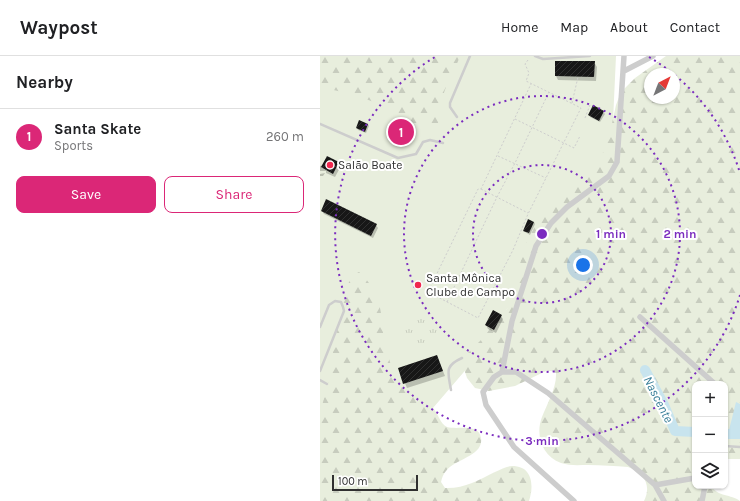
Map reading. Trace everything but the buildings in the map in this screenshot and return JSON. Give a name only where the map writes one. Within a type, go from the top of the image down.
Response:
[{"type":"street","points":[[502,372],[512,321],[536,246],[551,223],[567,207],[609,176],[617,162],[624,56]]},
{"type":"street","points":[[624,71],[653,56]]},
{"type":"street","points":[[640,317],[712,381]]},
{"type":"street","points":[[574,501],[514,447],[486,405],[483,392],[494,377],[502,372],[516,372],[548,393],[655,485],[664,501]]},
{"type":"street","points":[[655,485],[692,479]]},
{"type":"street","points":[[702,501],[704,489]]},
{"type":"lane","points":[[457,117],[450,107],[450,103],[470,56]]},
{"type":"lane","points":[[535,56],[543,59],[590,56]]},
{"type":"lane","points":[[320,124],[398,158],[416,154],[423,142],[430,140],[443,143]]},
{"type":"lane","points":[[320,327],[329,305],[335,301],[341,302],[344,311],[320,371]]},
{"type":"lane","points":[[451,390],[448,370],[450,365],[462,358]]},
{"type":"lane","points":[[320,380],[327,384]]},
{"type":"lane","points":[[728,446],[740,447]]},
{"type":"path","points":[[528,60],[525,64],[529,73],[526,81],[581,108],[528,214],[513,250],[478,318],[428,292],[478,188],[481,189],[531,84]]},
{"type":"path","points":[[572,103],[578,76]]},
{"type":"path","points":[[446,302],[496,196],[515,164],[549,92]]},
{"type":"path","points":[[585,118],[590,105]]},
{"type":"path","points":[[514,119],[574,148],[580,136]]},
{"type":"path","points":[[497,155],[547,178]]},
{"type":"path","points":[[481,189],[528,214]]},
{"type":"green space","name":"Santa Mônica Clube de Campo","points":[[320,56],[616,56],[611,165],[507,309],[487,345],[415,429],[320,501]]},
{"type":"green space","points":[[320,56],[460,56],[443,96],[440,120],[438,123],[429,127],[414,123],[390,109],[365,99],[320,87]]},
{"type":"green space","points":[[666,56],[740,56],[740,459],[728,459],[728,381],[692,381],[692,489],[713,489],[721,494],[733,497],[740,501],[644,501],[647,490],[645,480],[642,476],[628,467],[571,465],[554,460],[545,450],[539,431],[542,417],[555,384],[556,373],[546,371],[515,386],[489,391],[475,388],[467,378],[464,369],[467,354],[485,336],[495,321],[507,309],[526,243],[540,217],[560,194],[602,155],[609,137],[616,105],[621,92],[644,72],[644,104],[680,104],[680,68],[649,68]]},
{"type":"green space","points":[[359,272],[370,284],[379,303],[383,336],[393,373],[399,384],[407,391],[429,404],[435,410],[445,426],[451,428],[467,428],[476,430],[481,438],[481,444],[474,453],[450,467],[444,473],[441,482],[445,488],[458,487],[471,483],[503,468],[512,466],[519,467],[528,473],[530,478],[531,495],[529,501],[320,501],[320,413],[329,380],[334,344],[346,291],[353,275]]},
{"type":"green space","points":[[424,313],[437,319],[443,332],[437,345],[424,351],[411,345],[405,332],[411,319]]},
{"type":"water","points":[[736,402],[740,404],[740,436],[728,434]]},
{"type":"waterway","name":"Nascente","points":[[645,370],[664,405],[675,431],[692,432]]},
{"type":"waterway","name":"Nascente","points":[[728,434],[740,434]]},
{"type":"place","name":"Santa Skate","points":[[401,132]]},
{"type":"place","name":"Salão Boate","points":[[330,165]]},
{"type":"place","name":"Santa Mônica Clube de Campo","points":[[418,285]]}]
